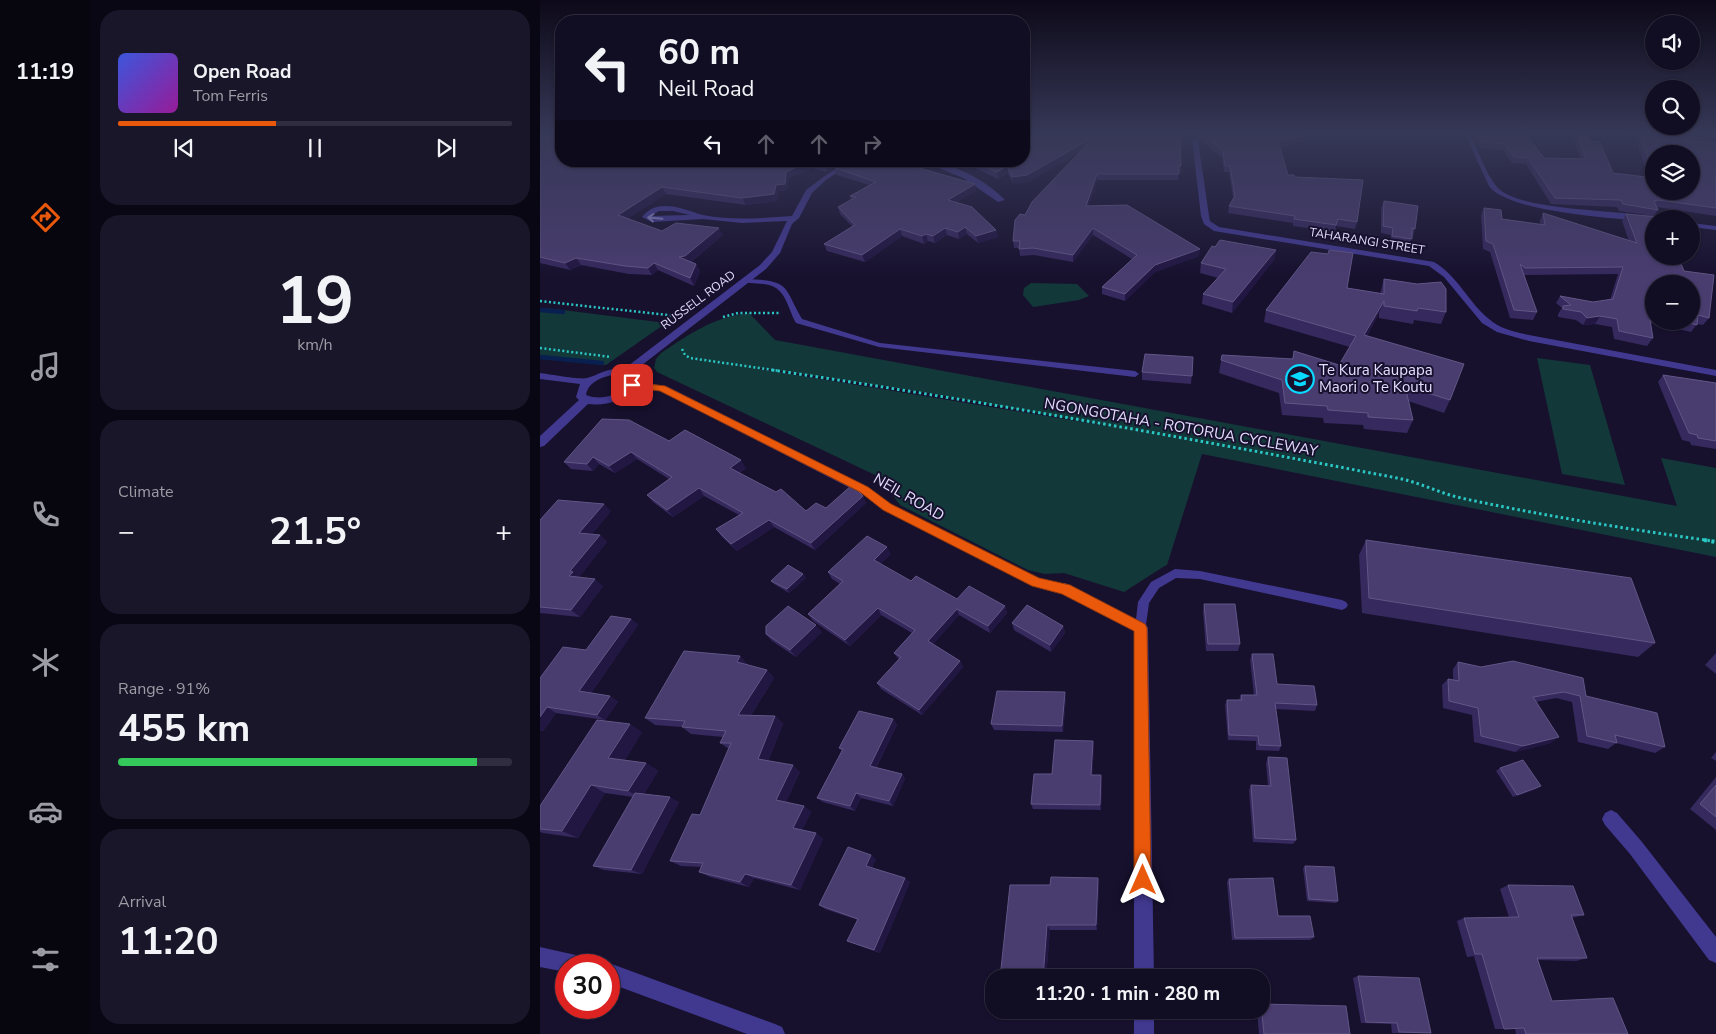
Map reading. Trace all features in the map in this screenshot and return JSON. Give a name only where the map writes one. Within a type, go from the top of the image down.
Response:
[{"type":"street","name":"RUSSELL ROAD","points":[[626,372],[747,281],[770,260],[781,244],[793,232],[797,223],[795,218],[805,198],[815,186],[824,180]]},
{"type":"street","points":[[974,180],[989,189],[1001,200]]},
{"type":"street","name":"TAHARANGI STREET","points":[[1200,180],[1207,222],[1218,230],[1431,264],[1448,276],[1486,322],[1503,331],[1529,338],[1716,373]]},
{"type":"street","points":[[1491,180],[1496,190],[1505,196],[1532,204],[1645,219]]},
{"type":"street","points":[[703,217],[679,210],[663,209],[651,212],[646,217],[652,220],[703,217],[742,221],[795,218]]},
{"type":"street","points":[[1700,226],[1716,228]]},
{"type":"street","points":[[626,372],[633,376],[632,385],[620,395],[601,402],[585,400],[581,397],[580,392],[588,382],[609,373],[626,372]]},
{"type":"street","points":[[540,376],[588,382]]},
{"type":"street","name":"NEIL ROAD","points":[[632,385],[662,388],[864,490]]},
{"type":"street","points":[[540,443],[576,406],[585,400]]},
{"type":"street","name":"NEIL ROAD","points":[[1065,589],[1141,628]]},
{"type":"street","points":[[1141,628],[1144,969]]},
{"type":"street","points":[[1611,819],[1636,848],[1716,953]]},
{"type":"street","points":[[540,956],[555,959]]},
{"type":"street","points":[[620,977],[775,1034]]},
{"type":"street","points":[[1144,1019],[1144,1034]]},
{"type":"lane","points":[[747,281],[767,282],[782,287],[789,299],[793,313],[799,321],[879,345],[1135,374]]},
{"type":"lane","name":"NEIL ROAD","points":[[864,490],[887,507],[1036,582],[1065,589]]},
{"type":"lane","points":[[1141,628],[1144,602],[1155,585],[1176,573],[1200,575],[1342,605]]},
{"type":"path","points":[[540,301],[678,316]]},
{"type":"path","points":[[722,318],[738,313],[793,313]]},
{"type":"path","name":"NGONGOTAHA - ROTORUA CYCLEWAY","points":[[683,344],[683,352],[690,358],[909,390],[1254,451],[1401,479],[1443,493],[1476,501],[1577,521],[1716,542]]},
{"type":"path","points":[[540,348],[641,360]]},
{"type":"green space","points":[[1031,283],[1077,284],[1089,296],[1079,300],[1033,307],[1023,295],[1024,288]]},
{"type":"green space","points":[[540,308],[666,323],[606,365],[540,359]]},
{"type":"green space","points":[[749,313],[775,340],[1677,506],[1661,458],[1716,468],[1716,557],[1202,454],[1167,565],[1124,592],[1064,573],[1045,574],[1028,570],[900,505],[890,492],[890,482],[657,372],[654,368],[656,359],[661,353],[682,339],[713,322]],"holes":[[[760,368],[929,393],[1113,427]]]},
{"type":"green space","points":[[1537,358],[1590,365],[1625,485],[1562,474]]},
{"type":"building","points":[[540,180],[785,180],[785,184],[776,185],[774,194],[742,198],[662,187],[618,215],[662,231],[676,223],[719,228],[685,256],[679,257],[696,264],[690,278],[654,263],[648,268],[576,258],[565,263],[540,257]]},
{"type":"building","points":[[871,180],[962,180],[975,184],[948,200],[972,207],[996,230],[976,236],[965,227],[958,232],[945,228],[933,236],[926,234],[922,236],[900,229],[862,255],[824,244],[855,225],[838,207],[856,197],[850,196],[876,182]]},
{"type":"building","points":[[1053,180],[1095,180],[1086,206],[1127,205],[1200,249],[1155,265],[1125,294],[1102,287],[1137,255],[1093,228],[1073,255],[1033,248],[1019,249],[1020,241],[1013,241],[1015,220],[1020,214],[1025,215],[1032,202]]},
{"type":"building","points":[[1232,180],[1363,180],[1357,222],[1338,219],[1336,225],[1294,219],[1295,216],[1229,206],[1235,196]]},
{"type":"building","points":[[1543,180],[1645,180],[1645,200],[1658,200],[1654,201],[1658,210],[1623,204],[1621,200],[1555,198]]},
{"type":"building","points":[[1700,180],[1716,180],[1716,208],[1658,200],[1700,200]]},
{"type":"building","points":[[1384,201],[1418,206],[1415,229],[1412,228],[1412,239],[1392,236],[1393,228],[1383,226]]},
{"type":"building","points":[[1484,208],[1501,210],[1502,219],[1545,225],[1543,213],[1637,243],[1626,214],[1645,216],[1645,265],[1682,265],[1684,271],[1714,275],[1709,318],[1700,316],[1700,275],[1645,275],[1645,330],[1652,330],[1653,338],[1619,331],[1617,319],[1600,316],[1587,318],[1581,312],[1563,309],[1563,306],[1571,305],[1560,296],[1593,302],[1613,299],[1623,267],[1525,268],[1520,264],[1537,312],[1514,310],[1493,244],[1486,241]]},
{"type":"building","points":[[1220,240],[1276,250],[1233,302],[1203,294],[1226,269],[1201,263],[1212,246],[1215,247]]},
{"type":"building","points":[[1329,250],[1353,253],[1347,288],[1384,294],[1384,279],[1417,284],[1441,282],[1446,289],[1446,312],[1418,308],[1417,311],[1384,306],[1384,301],[1364,335],[1464,364],[1450,400],[1405,386],[1413,420],[1368,417],[1368,413],[1328,410],[1327,406],[1285,403],[1282,380],[1221,360],[1222,355],[1293,359],[1294,351],[1339,365],[1356,336],[1266,310],[1311,252],[1328,254]]},
{"type":"building","points":[[1145,354],[1193,357],[1192,376],[1142,372]]},
{"type":"building","points":[[1663,375],[1716,383],[1716,441],[1698,438],[1697,435],[1689,433]]},
{"type":"building","points":[[602,419],[629,420],[669,441],[685,430],[741,460],[730,468],[776,492],[781,489],[806,511],[816,503],[826,508],[852,485],[863,496],[811,543],[769,520],[731,544],[716,529],[743,513],[699,488],[667,510],[647,495],[672,477],[631,452],[609,466],[593,457],[587,464],[564,462]]},
{"type":"building","points":[[558,500],[604,504],[579,533],[600,535],[570,571],[573,572],[569,576],[595,579],[571,610],[540,607],[540,520]]},
{"type":"building","points":[[867,536],[887,547],[874,560],[911,581],[916,576],[957,599],[969,586],[1005,606],[988,626],[957,609],[928,641],[960,661],[919,710],[877,683],[901,657],[894,653],[915,630],[878,608],[845,640],[808,614],[843,581],[828,572]]},
{"type":"building","points":[[1366,540],[1631,578],[1655,643],[1369,598]]},
{"type":"building","points":[[788,565],[803,574],[787,589],[771,581]]},
{"type":"building","points":[[1204,604],[1235,604],[1240,644],[1208,644]]},
{"type":"building","points":[[1027,605],[1063,626],[1050,645],[1012,623]]},
{"type":"building","points":[[788,606],[816,625],[790,650],[766,634],[766,626]]},
{"type":"building","points":[[611,616],[631,619],[579,691],[610,696],[597,715],[547,707],[540,717],[540,678],[563,647],[586,650]]},
{"type":"building","points":[[684,651],[740,656],[737,662],[767,670],[738,715],[775,716],[758,759],[793,765],[776,800],[804,806],[793,828],[816,833],[791,885],[745,874],[740,882],[699,872],[703,863],[670,861],[692,814],[700,815],[731,743],[720,743],[726,731],[682,727],[685,721],[645,718]]},
{"type":"building","points":[[1252,654],[1273,654],[1277,684],[1314,686],[1317,705],[1275,703],[1281,746],[1259,745],[1258,736],[1229,735],[1227,700],[1242,700],[1241,695],[1257,695]]},
{"type":"building","points":[[1513,661],[1583,678],[1586,696],[1657,713],[1665,747],[1615,735],[1617,743],[1587,736],[1580,696],[1564,692],[1533,697],[1559,737],[1523,746],[1481,736],[1478,708],[1449,701],[1448,679],[1459,681],[1458,662],[1481,667]]},
{"type":"building","points":[[997,691],[1065,692],[1062,726],[991,724]]},
{"type":"building","points":[[859,711],[893,719],[870,766],[902,774],[889,801],[856,793],[850,806],[817,798],[843,749],[839,748]]},
{"type":"building","points":[[597,720],[630,724],[608,758],[646,763],[628,791],[591,785],[562,831],[540,829],[540,806]]},
{"type":"building","points":[[1055,740],[1093,741],[1091,775],[1101,775],[1100,805],[1031,804],[1034,774],[1052,774]]},
{"type":"building","points":[[1268,757],[1287,758],[1296,840],[1255,838],[1251,785],[1271,786]]},
{"type":"building","points":[[1523,760],[1541,786],[1517,795],[1500,768]]},
{"type":"building","points":[[1716,785],[1716,817],[1700,804]]},
{"type":"building","points":[[635,793],[670,797],[631,870],[593,866]]},
{"type":"building","points":[[848,847],[871,855],[866,866],[905,878],[874,950],[847,941],[858,919],[819,905]]},
{"type":"building","points":[[1305,866],[1334,867],[1338,901],[1309,899]]},
{"type":"building","points":[[1051,877],[1098,878],[1096,925],[1047,925],[1044,969],[1001,969],[1010,885],[1050,885]]},
{"type":"building","points":[[1273,878],[1278,916],[1310,916],[1314,937],[1235,938],[1229,879]]},
{"type":"building","points":[[1508,885],[1573,886],[1584,915],[1571,915],[1587,958],[1537,958],[1552,1001],[1613,998],[1628,1034],[1526,1034],[1524,1028],[1504,1029],[1482,954],[1475,954],[1464,918],[1519,917]]},
{"type":"building","points":[[1358,976],[1419,978],[1431,1033],[1399,1032],[1397,1023],[1366,1022]]},
{"type":"building","points":[[1270,1004],[1346,1006],[1350,1034],[1264,1034],[1262,1019],[1270,1019]]},
{"type":"waterway","points":[[540,310],[563,312]]},
{"type":"waterway","points":[[540,357],[602,363]]},
{"type":"place","name":"Te Kura Kaupapa Maori o Te Koutu","points":[[1300,379]]},
{"type":"route","points":[[632,385],[662,388],[864,490],[887,507],[1036,582],[1065,589],[1141,628],[1143,880]]}]
